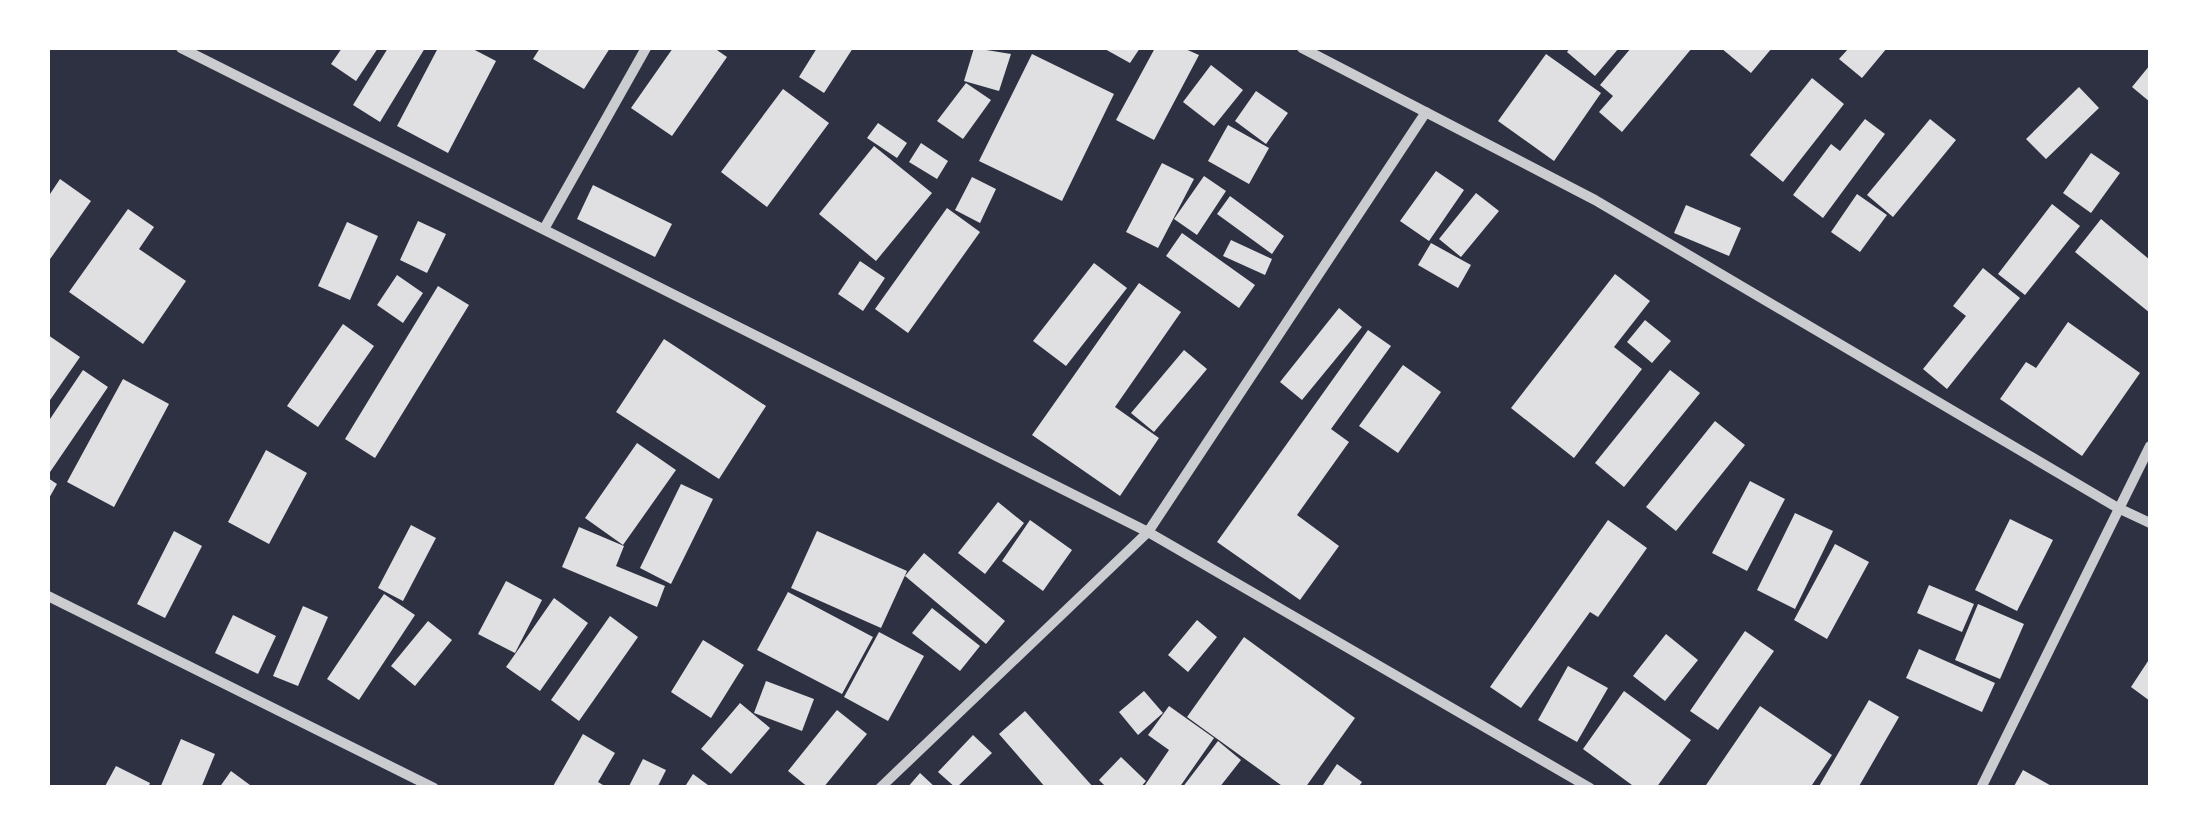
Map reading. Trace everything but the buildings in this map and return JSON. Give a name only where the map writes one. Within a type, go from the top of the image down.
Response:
[{"type":"street","points":[[181,48],[1148,532],[1590,788]]},
{"type":"street","points":[[544,229],[646,48]]},
{"type":"street","points":[[1302,48],[1595,200],[2118,508],[2150,523]]},
{"type":"street","points":[[880,788],[1148,532],[1426,112]]},
{"type":"street","points":[[1982,788],[2150,446]]},
{"type":"street","points":[[48,596],[434,788]]}]
